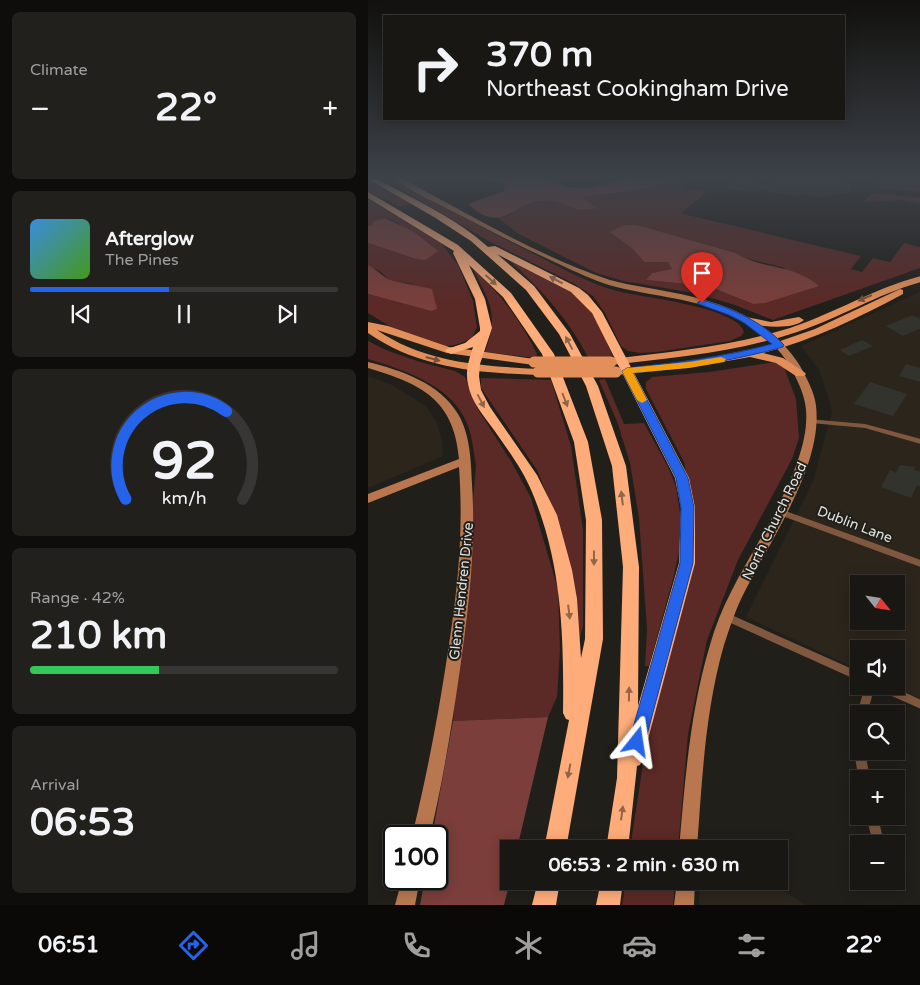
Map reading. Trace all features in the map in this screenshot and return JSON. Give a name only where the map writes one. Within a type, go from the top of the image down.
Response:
[{"type":"highway","points":[[413,221],[455,247],[508,295],[548,354],[581,442],[594,520],[594,639],[557,840]]},
{"type":"highway","points":[[447,221],[474,239],[556,280],[584,297],[596,312],[619,367],[682,478],[688,508],[686,563],[627,778]]},
{"type":"highway","points":[[474,239],[530,288],[564,334],[592,386],[618,466],[631,567],[627,778],[618,840]]},
{"type":"highway","points":[[455,247],[478,295],[486,328],[472,376],[476,391],[483,406],[521,461],[538,490],[551,522],[562,560],[573,646],[573,749]]},
{"type":"highway","points":[[451,351],[470,345],[484,333]]},
{"type":"highway","points":[[544,905],[547,890]]},
{"type":"highway","points":[[608,905],[610,890]]},
{"type":"main road","name":"North Church Road","points":[[479,221],[521,243],[608,282],[686,298],[732,313],[746,320],[774,341],[798,368],[811,405],[811,421],[806,454],[780,512],[727,616],[703,707],[689,840]]},
{"type":"main road","points":[[619,367],[807,336],[869,308],[900,292],[916,281]]},
{"type":"main road","points":[[740,356],[833,312],[892,287],[916,281]]},
{"type":"main road","points":[[746,320],[777,325],[833,312]]},
{"type":"main road","points":[[368,326],[384,328],[475,361]]},
{"type":"main road","points":[[368,326],[381,339],[407,351],[452,364],[475,361],[536,367],[619,367],[689,365],[740,356],[758,356],[777,359],[800,374]]},
{"type":"main road","name":"Glenn Hendren Drive","points":[[368,365],[410,379],[424,387],[445,404],[456,422],[462,442],[468,538],[462,602],[449,699],[424,825]]},
{"type":"main road","points":[[368,499],[464,461]]},
{"type":"main road","points":[[405,905],[408,890]]},
{"type":"main road","points":[[684,905],[685,890]]},
{"type":"street","points":[[811,421],[865,426],[920,442]]},
{"type":"street","name":"Dublin Lane","points":[[780,512],[920,564]]},
{"type":"street","points":[[727,616],[850,673]]},
{"type":"street","points":[[899,695],[920,705]]},
{"type":"shaded area","points":[[368,221],[374,221],[372,225],[368,226]]},
{"type":"shaded area","points":[[374,221],[392,221],[414,232],[438,251],[425,260],[413,258],[368,243],[368,226],[372,225]]},
{"type":"shaded area","points":[[394,221],[405,221],[442,244],[458,265],[473,301],[477,327],[472,338],[453,345],[437,345],[416,339],[385,324],[368,313],[368,294],[431,311],[412,284],[389,280],[381,272],[368,265],[368,243],[413,258],[399,223]]},
{"type":"shaded area","points":[[455,221],[472,221],[587,281],[617,291],[687,304],[707,310],[738,323],[744,332],[741,336],[730,341],[657,352],[640,353],[628,351],[621,346],[605,313],[593,296],[573,283],[485,239]]},
{"type":"shaded area","points":[[502,221],[714,221],[861,256],[851,269],[862,272],[873,258],[890,262],[904,243],[920,247],[920,268],[773,320],[735,305],[694,293],[623,281],[596,273],[519,234]],"holes":[[[637,225],[736,253],[745,258],[785,268],[753,304],[708,286],[646,280],[652,273],[673,269],[668,262],[644,262],[633,249],[611,232]]]},
{"type":"shaded area","points":[[625,225],[637,225],[736,253],[756,262],[788,270],[809,279],[819,286],[765,303],[753,304],[708,286],[646,280],[652,273],[672,269],[668,262],[644,262],[633,249],[610,232]]},
{"type":"shaded area","points":[[510,261],[577,295],[591,312],[602,331],[612,355],[610,358],[589,359],[573,332],[554,306]]},
{"type":"shaded area","points":[[368,265],[390,280],[432,289],[437,309],[431,311],[368,294]]},
{"type":"shaded area","points":[[473,269],[501,298],[517,319],[537,354],[536,358],[485,352],[491,327],[491,309]]},
{"type":"shaded area","points":[[920,292],[920,699],[905,692],[905,640],[850,640],[850,666],[746,617],[813,481],[832,412],[819,370],[801,346]]},
{"type":"shaded area","points":[[368,341],[386,350],[420,362],[455,371],[465,377],[477,408],[511,461],[531,498],[558,589],[560,650],[557,697],[548,717],[453,721],[476,466],[471,436],[464,416],[443,392],[399,369],[368,359]]},
{"type":"shaded area","points":[[776,362],[784,367],[796,399],[799,438],[792,459],[738,560],[707,640],[688,734],[679,840],[631,840],[645,751],[693,504],[684,462],[646,389],[646,382],[652,377],[709,372]]},
{"type":"shaded area","points":[[368,376],[392,385],[426,406],[436,421],[442,440],[443,456],[368,488]]},
{"type":"shaded area","points":[[481,378],[551,380],[571,446],[583,530],[583,626],[579,641],[556,517],[537,470],[481,388]]},
{"type":"shaded area","points":[[605,379],[624,424],[644,423],[668,467],[676,487],[683,533],[674,575],[649,666],[645,666],[647,629],[639,518],[630,463],[618,424],[599,380]]},
{"type":"shaded area","points":[[548,717],[519,840],[500,840],[500,890],[508,890],[504,905],[420,905],[423,890],[448,890],[448,825],[434,825],[453,721]]},
{"type":"shaded area","points":[[624,890],[674,890],[673,905],[622,905]]},
{"type":"shaded area","points":[[700,890],[782,890],[806,905],[699,905]]},
{"type":"building","points":[[912,315],[921,319],[921,328],[903,336],[886,326]]},
{"type":"building","points":[[862,340],[873,346],[849,356],[840,350]]},
{"type":"building","points":[[906,364],[921,368],[921,382],[899,376]]},
{"type":"building","points":[[870,382],[907,394],[893,416],[854,404]]},
{"type":"building","points":[[900,465],[915,467],[914,470],[921,472],[921,487],[917,485],[911,498],[881,487],[890,470],[896,473]]},
{"type":"slow traffic","points":[[642,400],[627,371],[689,365],[721,359]]},
{"type":"route","points":[[637,742],[686,563],[688,508],[682,478],[627,371],[689,365],[734,357],[779,345],[746,320],[702,303]]}]
